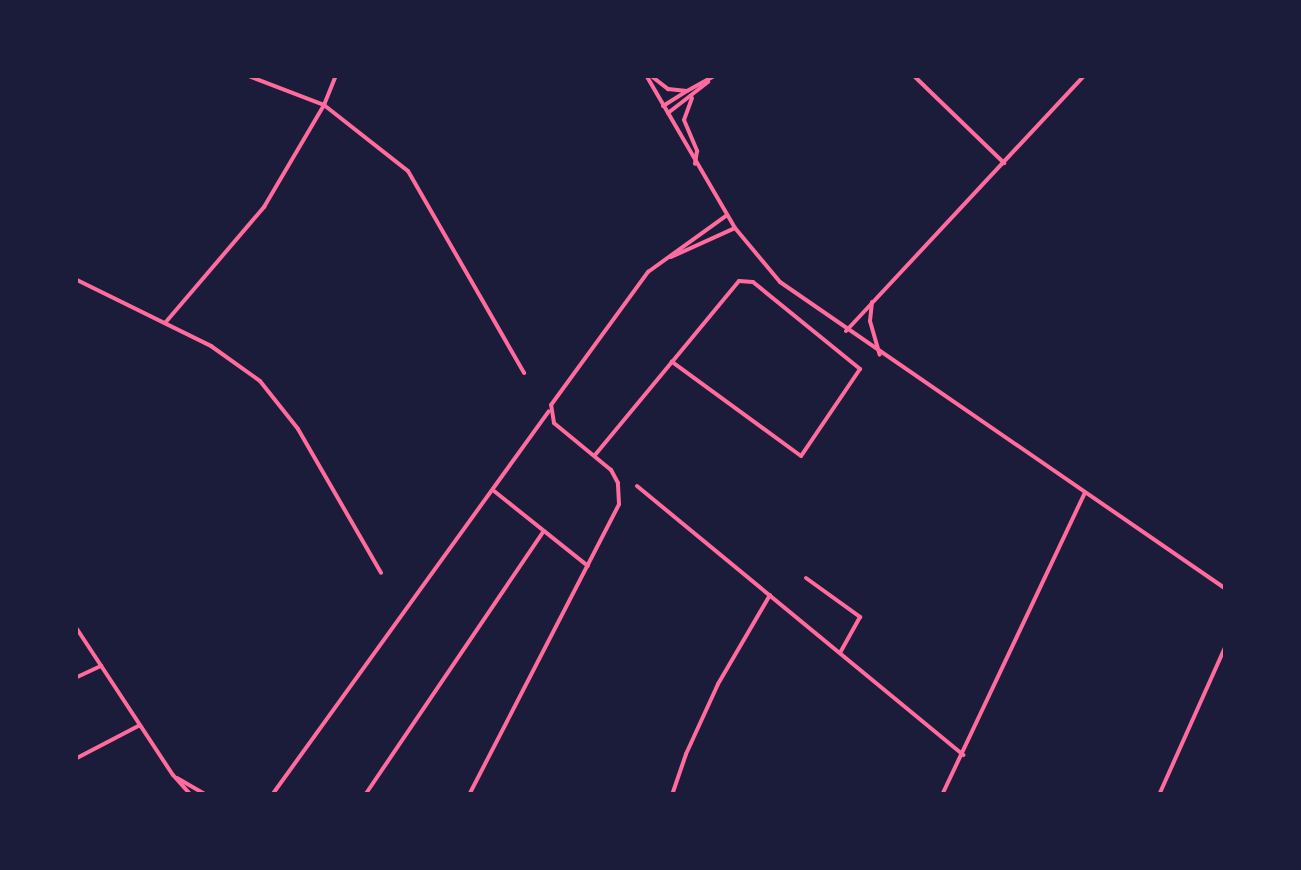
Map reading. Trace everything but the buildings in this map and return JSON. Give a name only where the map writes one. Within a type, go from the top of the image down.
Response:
[{"type":"street","points":[[246,75],[324,106],[408,171],[524,373]]},
{"type":"street","points":[[164,323],[264,206],[324,106],[336,75]]},
{"type":"street","points":[[648,75],[668,89],[687,91]]},
{"type":"street","points":[[648,75],[695,164],[735,228],[780,282],[880,355],[1226,589]]},
{"type":"street","points":[[913,75],[1004,162]]},
{"type":"street","points":[[846,330],[1084,75]]},
{"type":"street","points":[[663,106],[714,76]]},
{"type":"street","points":[[668,113],[692,98],[714,76]]},
{"type":"street","points":[[692,98],[684,120],[697,151],[695,164]]},
{"type":"street","points":[[272,795],[648,272],[727,215]]},
{"type":"street","points":[[666,259],[735,228]]},
{"type":"street","points":[[75,279],[236,360],[280,401],[381,573]]},
{"type":"street","points":[[594,456],[739,281],[746,280],[860,369],[802,456],[672,362]]},
{"type":"street","points":[[873,299],[869,314],[880,355]]},
{"type":"street","points":[[468,795],[620,498],[615,476],[554,423],[548,411]]},
{"type":"street","points":[[638,486],[963,755]]},
{"type":"street","points":[[492,489],[588,566]]},
{"type":"street","points":[[942,795],[1085,492]]},
{"type":"street","points":[[365,795],[544,531]]},
{"type":"street","points":[[806,578],[860,617],[840,653]]},
{"type":"street","points":[[672,795],[718,684],[770,595]]},
{"type":"street","points":[[75,626],[173,775],[191,795]]},
{"type":"street","points":[[1158,795],[1226,645]]},
{"type":"street","points":[[75,678],[102,666]]},
{"type":"street","points":[[75,759],[140,725]]},
{"type":"street","points":[[173,775],[206,795]]}]
